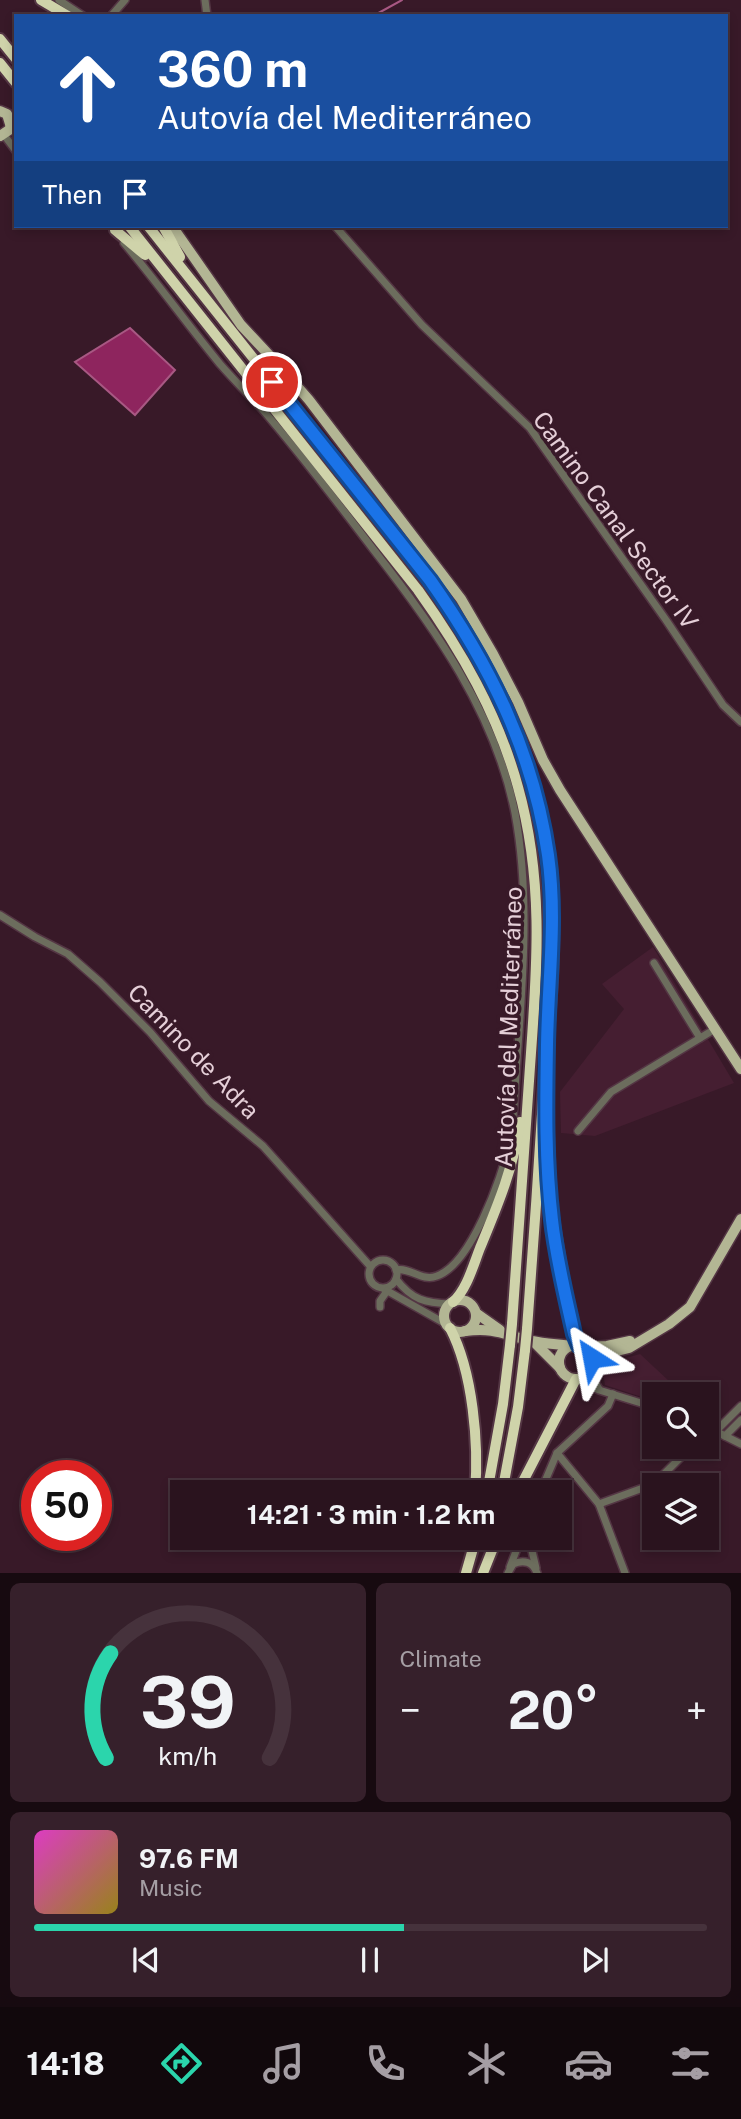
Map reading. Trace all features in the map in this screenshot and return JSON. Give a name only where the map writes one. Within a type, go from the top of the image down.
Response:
[{"type":"highway","points":[[41,0],[65,14]]},
{"type":"highway","points":[[0,39],[14,56]]},
{"type":"highway","points":[[0,63],[14,80]]},
{"type":"highway","points":[[111,228],[134,245],[177,286]]},
{"type":"highway","name":"Autovía del Mediterráneo","points":[[131,228],[418,590],[457,648],[489,706],[518,787],[532,855],[538,917],[532,1040],[508,1328],[510,1345],[503,1404],[488,1480]]},
{"type":"highway","name":"Autovía del Mediterráneo","points":[[150,228],[430,580],[470,640],[502,700],[515,728],[533,783],[547,852],[553,917],[527,1329],[518,1407],[504,1480]]},
{"type":"highway","points":[[164,228],[206,298]]},
{"type":"highway","points":[[452,1303],[464,1286],[475,1261],[512,1166],[532,1040]]},
{"type":"highway","points":[[547,1041],[548,1166],[552,1222],[569,1314],[578,1346]]},
{"type":"highway","points":[[448,1326],[465,1364],[476,1446],[475,1480]]},
{"type":"highway","points":[[524,1480],[576,1379]]},
{"type":"highway","points":[[464,1573],[467,1550]]},
{"type":"highway","points":[[464,1573],[472,1550]]},
{"type":"highway","points":[[483,1573],[488,1550]]},
{"type":"highway","points":[[483,1573],[492,1550]]},
{"type":"main road","points":[[2,111],[13,120],[9,131],[2,136]]},
{"type":"main road","points":[[173,228],[241,325],[309,400],[461,599],[518,702],[543,760],[560,790],[741,1069]]},
{"type":"main road","points":[[508,1328],[460,1332],[448,1326],[446,1311],[452,1303],[467,1302],[476,1313],[508,1328],[534,1342],[566,1376],[582,1378],[605,1354],[629,1348],[670,1324],[690,1307],[741,1219]]},
{"type":"main road","points":[[465,1331],[473,1326],[476,1313]]},
{"type":"main road","points":[[534,1342],[607,1346],[651,1335]]},
{"type":"main road","points":[[578,1346],[590,1353],[591,1368]]},
{"type":"main road","points":[[560,1368],[563,1352],[578,1346]]},
{"type":"street","points":[[59,0],[80,14]]},
{"type":"street","points":[[113,14],[125,0]]},
{"type":"street","points":[[2,136],[14,149]]},
{"type":"street","points":[[111,228],[220,364],[306,462],[423,613],[449,652],[488,727],[514,809],[522,854],[525,899],[524,971],[509,1143],[500,1177],[467,1249],[454,1266],[429,1278],[405,1269],[396,1274],[391,1286],[385,1290],[380,1307]]},
{"type":"street","name":"Camino Canal Sector IV","points":[[337,228],[422,325],[530,429],[723,705],[741,722]]},
{"type":"street","name":"Camino de Adra","points":[[0,915],[68,954],[100,982],[150,1032],[209,1101],[263,1146],[370,1266]]},
{"type":"street","points":[[654,963],[700,1038]]},
{"type":"street","points":[[578,1131],[611,1093],[715,1029]]},
{"type":"street","points":[[448,1326],[371,1283],[368,1275],[370,1266],[382,1260],[391,1262],[404,1289],[417,1298],[427,1303],[452,1303]]},
{"type":"street","points":[[591,1368],[599,1390]]},
{"type":"street","points":[[576,1379],[599,1390],[642,1403]]},
{"type":"street","points":[[546,1480],[557,1453],[608,1406],[613,1394]]},
{"type":"street","points":[[719,1423],[741,1406]]},
{"type":"street","points":[[725,1436],[741,1420]]},
{"type":"street","points":[[719,1434],[741,1444]]},
{"type":"street","points":[[557,1453],[599,1504],[625,1573]]},
{"type":"street","points":[[599,1504],[654,1484],[679,1459]]},
{"type":"street","points":[[509,1570],[517,1550]]},
{"type":"street","points":[[531,1550],[537,1571]]},
{"type":"street","points":[[509,1570],[513,1564],[523,1561],[533,1565],[537,1571]]},
{"type":"shaded area","points":[[130,328],[175,370],[135,415],[75,362]]},
{"type":"shaded area","points":[[653,947],[734,1083],[595,1136],[561,1133],[560,1092],[624,1009],[602,984]]},
{"type":"shaded area","points":[[640,1354],[670,1382],[642,1382],[642,1397],[605,1385],[603,1374],[611,1362]]},
{"type":"waterway","points":[[377,14],[402,0]]},
{"type":"route","points":[[272,382],[430,580],[485,666],[515,728],[533,783],[551,883],[553,917],[547,1041],[547,1125],[552,1222],[574,1334],[579,1346],[586,1349],[592,1358]]}]
